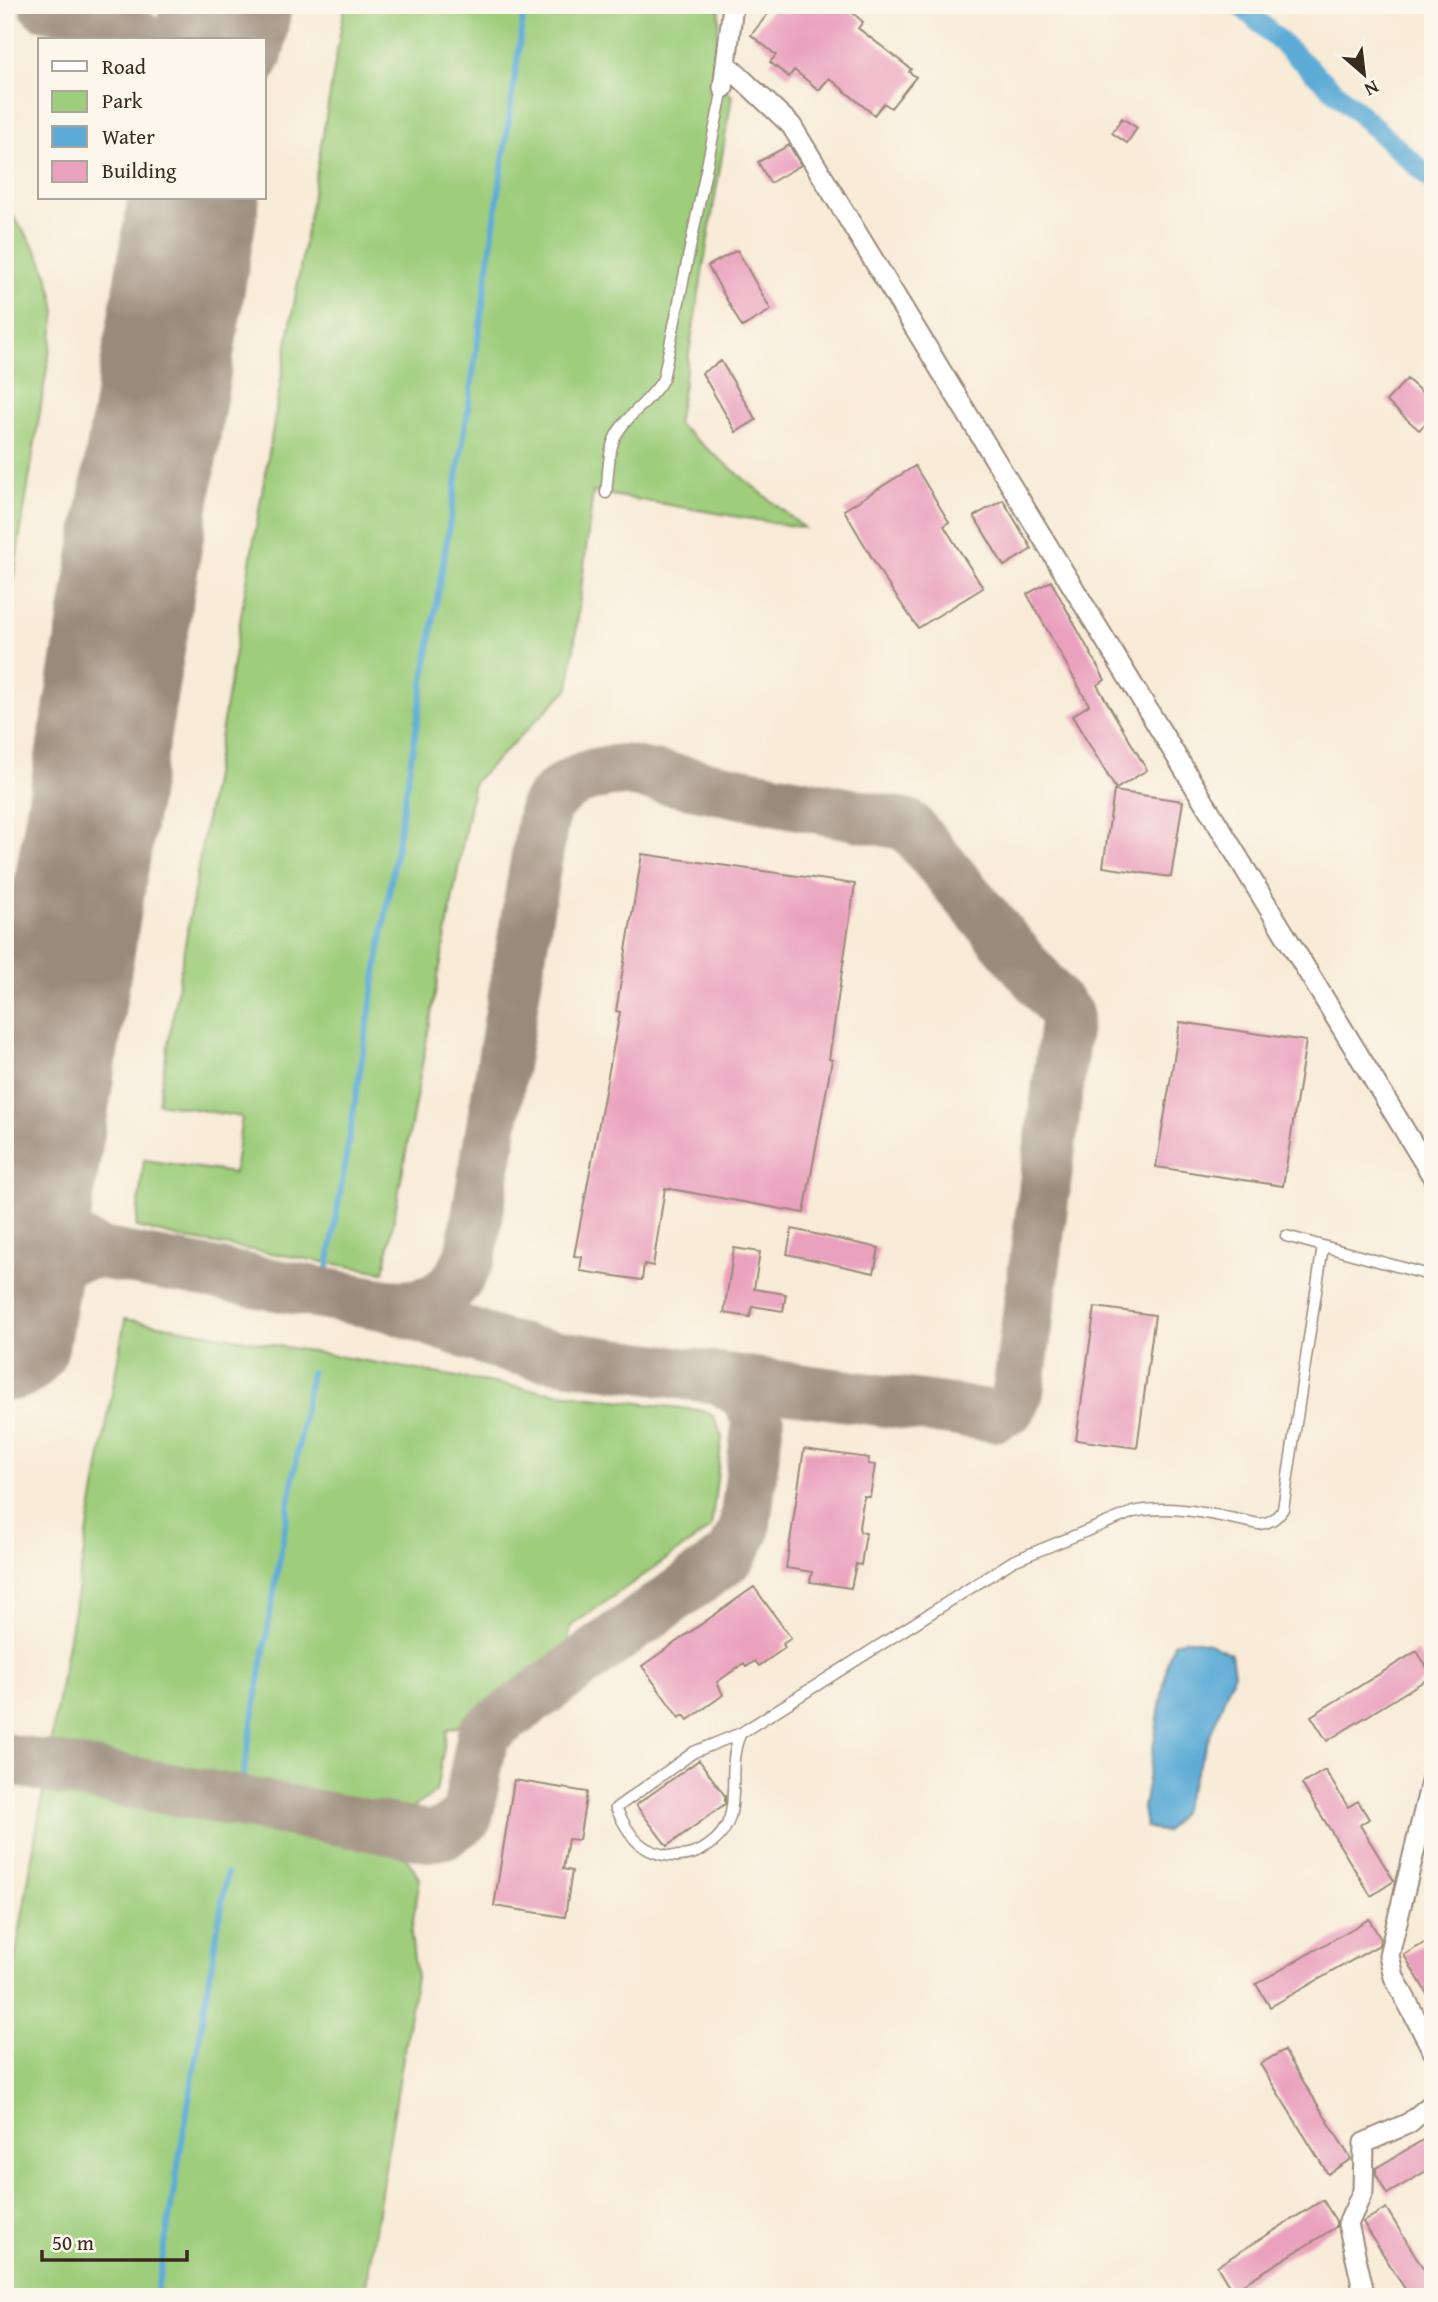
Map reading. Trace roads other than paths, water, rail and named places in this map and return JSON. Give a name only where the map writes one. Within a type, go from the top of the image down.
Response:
[{"type":"street","points":[[723,88],[733,5]]},
{"type":"street","points":[[726,64],[791,125],[1433,1177]]},
{"type":"street","points":[[1433,1774],[1389,1955],[1394,1977],[1433,2051]]},
{"type":"street","points":[[1365,2297],[1348,2224],[1363,2190],[1364,2143],[1409,2123],[1433,2103]]},
{"type":"lane","points":[[606,493],[612,443],[620,428],[655,394],[663,379],[723,88]]},
{"type":"lane","points":[[1286,1236],[1433,1276]]},
{"type":"lane","points":[[741,1732],[733,1748],[734,1804],[729,1824],[716,1840],[699,1852],[680,1857],[659,1855],[631,1838],[616,1808],[694,1752],[741,1732],[1013,1561],[1048,1545],[1153,1508],[1178,1508],[1259,1524],[1268,1523],[1277,1517],[1283,1509],[1323,1246]]},
{"type":"water","points":[[1186,1639],[1209,1643],[1231,1654],[1234,1673],[1180,1814],[1165,1832],[1146,1827],[1143,1808],[1168,1659],[1174,1643]]},
{"type":"waterway","points":[[327,1273],[467,417],[525,5]]},
{"type":"waterway","points":[[1240,5],[1433,181]]},
{"type":"waterway","points":[[241,1789],[311,1372]]},
{"type":"waterway","points":[[156,2297],[227,1873]]}]
